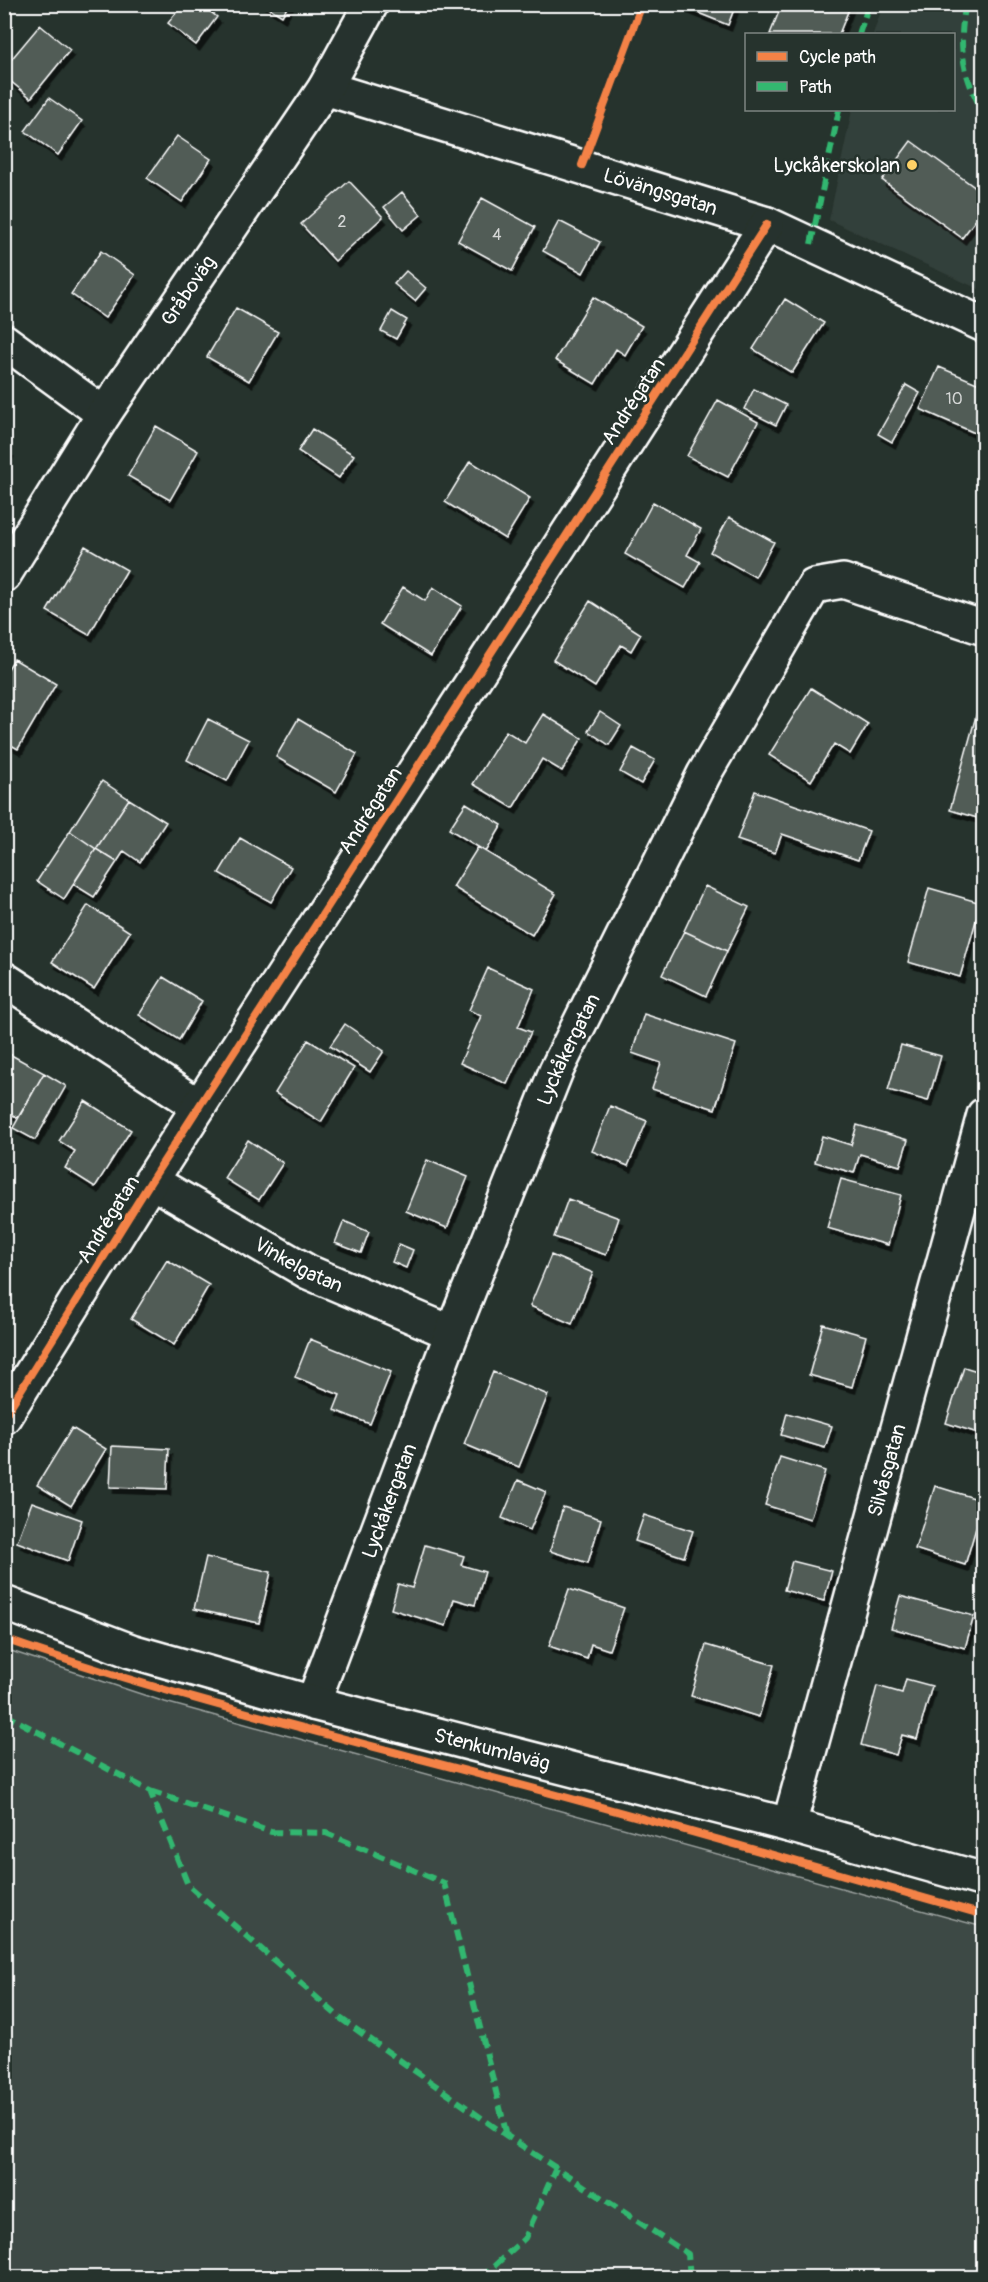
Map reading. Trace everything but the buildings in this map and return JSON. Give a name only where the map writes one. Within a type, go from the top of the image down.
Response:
[{"type":"street","name":"Gråboväg","points":[[4,575],[104,414],[325,88],[371,4]]},
{"type":"street","name":"Lövängsgatan","points":[[325,88],[767,224],[984,325]]},
{"type":"street","name":"Andrégatan","points":[[4,1417],[151,1181],[767,224]]},
{"type":"street","points":[[4,341],[104,414]]},
{"type":"street","name":"Lyckåkergatan","points":[[313,1703],[453,1333],[556,1071],[704,774],[814,586],[843,581],[984,628]]},
{"type":"street","points":[[4,979],[199,1106]]},
{"type":"street","name":"Silvåsgatan","points":[[789,1825],[984,1115]]},
{"type":"street","name":"Vinkelgatan","points":[[151,1181],[308,1272],[453,1333]]},
{"type":"street","name":"Stenkumlaväg","points":[[4,1603],[131,1651],[313,1703],[789,1825],[984,1880]]},
{"type":"shaded area","name":"Lyckåkerskolan","points":[[883,5],[983,5],[983,291],[829,220],[852,111],[955,111],[955,33],[873,33]]},
{"type":"shaded area","points":[[5,1649],[165,1702],[983,1927],[983,2277],[5,2277]]},
{"type":"marked path","points":[[859,33],[869,4]]},
{"type":"marked path","points":[[966,4],[962,33],[964,60],[971,87],[984,113]]},
{"type":"marked path","points":[[811,244],[839,111]]},
{"type":"marked path","points":[[4,1714],[150,1791],[188,1885],[340,2018],[507,2136],[688,2254],[690,2278]]},
{"type":"marked path","points":[[150,1791],[271,1832],[326,1833],[444,1883],[507,2136]]},
{"type":"marked path","points":[[481,2278],[525,2238],[556,2168]]},
{"type":"cycle path","points":[[582,165],[642,4]]},
{"type":"cycle path","points":[[4,1417],[151,1181],[767,224]]},
{"type":"cycle path","points":[[4,1639],[207,1702],[604,1808],[984,1915]]},
{"type":"place","name":"Lyckåkerskolan","points":[[912,165]]}]
